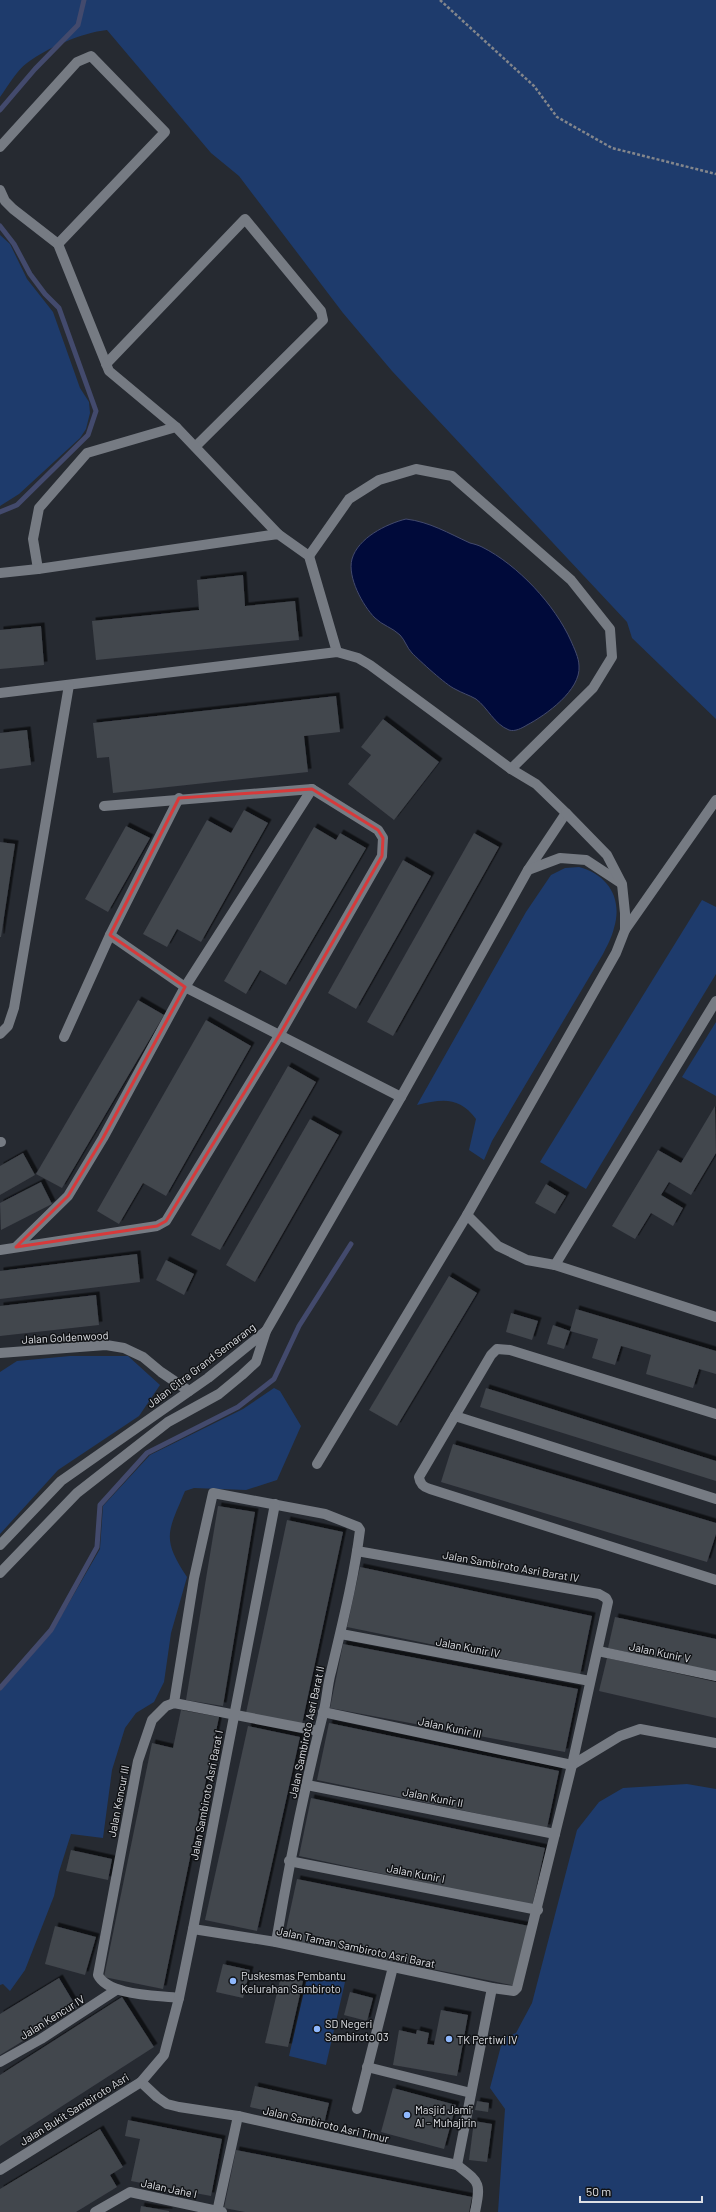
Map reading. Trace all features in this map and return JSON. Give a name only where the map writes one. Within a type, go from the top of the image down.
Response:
[{"type":"street","points":[[0,147],[77,62],[91,56],[165,132],[58,244]]},
{"type":"street","points":[[0,190],[4,201],[58,244],[109,371],[176,427],[196,446],[278,534],[309,556],[337,652]]},
{"type":"street","points":[[106,364],[245,219],[321,311],[323,320],[196,446]]},
{"type":"street","points":[[38,569],[33,539],[40,508],[87,453],[176,427]]},
{"type":"street","points":[[309,556],[349,499],[379,480],[416,469],[452,476],[571,580],[610,629],[612,657],[593,688],[511,769]]},
{"type":"street","points":[[0,573],[38,569],[278,534]]},
{"type":"street","points":[[0,693],[337,652],[358,658],[370,665],[511,769],[536,784],[607,855],[622,884],[625,913],[624,930],[616,953],[467,1215],[317,1464]]},
{"type":"street","points":[[0,1034],[8,1026],[14,1008],[69,685]]},
{"type":"street","points":[[16,1247],[68,1196],[103,1138],[185,987],[312,789]]},
{"type":"street","points":[[0,1250],[157,1226],[166,1221],[280,1034],[382,856],[383,838],[378,830],[312,789],[180,798],[104,806]]},
{"type":"street","points":[[64,1037],[110,934],[180,798]]},
{"type":"street","points":[[624,930],[716,800]]},
{"type":"street","points":[[266,1331],[401,1097],[528,870],[566,814]]},
{"type":"street","points":[[528,870],[560,858],[586,860],[622,884]]},
{"type":"street","points":[[110,934],[185,987],[280,1034],[401,1097]]},
{"type":"street","points":[[555,1265],[716,1001]]},
{"type":"street","points":[[467,1215],[498,1246],[512,1254],[527,1260],[555,1265],[716,1317]]},
{"type":"street","name":"Jalan Citra Grand Semarang","points":[[0,1545],[61,1480],[227,1364],[266,1331]]},
{"type":"street","name":"Jalan Citra Grand Semarang","points":[[0,1573],[77,1493],[168,1422],[219,1394],[242,1375],[256,1362],[266,1331]]},
{"type":"street","name":"Jalan Goldenwood","points":[[0,1353],[106,1345],[124,1348],[143,1357],[161,1372],[190,1390]]},
{"type":"street","points":[[716,1414],[503,1348],[497,1349],[491,1355],[420,1476],[420,1482],[424,1487],[716,1580]]},
{"type":"street","points":[[160,1412],[168,1422]]},
{"type":"street","points":[[455,1416],[716,1499]]},
{"type":"street","points":[[275,1504],[217,1493],[212,1495],[194,1578],[174,1703],[318,1730]]},
{"type":"street","name":"Jalan Sambiroto Asri Barat II","points":[[275,1504],[325,1514],[358,1527],[360,1530],[342,1634],[330,1673],[323,1712],[290,1860],[276,1942]]},
{"type":"street","name":"Jalan Sambiroto Asri Barat I","points":[[141,2082],[164,2055],[179,1998],[275,1504]]},
{"type":"street","name":"Jalan Sambiroto Asri Barat IV","points":[[357,1551],[603,1595],[609,1606],[598,1651]]},
{"type":"street","name":"Jalan Kunir IV","points":[[342,1634],[590,1682]]},
{"type":"street","points":[[538,1910],[598,1651]]},
{"type":"street","name":"Jalan Kunir V","points":[[598,1651],[716,1676]]},
{"type":"street","name":"Jalan Kencur III","points":[[174,1703],[166,1706],[152,1720],[138,1761],[98,1972],[100,1980],[116,1990],[179,1998]]},
{"type":"street","name":"Jalan Kunir III","points":[[323,1712],[572,1765]]},
{"type":"street","points":[[572,1765],[620,1736],[640,1729],[716,1743]]},
{"type":"street","name":"Jalan Kunir II","points":[[307,1784],[555,1834]]},
{"type":"street","name":"Jalan Kunir I","points":[[290,1860],[538,1910]]},
{"type":"street","name":"Jalan Taman Sambiroto Asri Barat","points":[[193,1929],[276,1942],[492,1988],[514,1991],[520,1981],[538,1910]]},
{"type":"street","points":[[357,2109],[393,1967]]},
{"type":"street","points":[[457,2165],[492,1988]]},
{"type":"street","name":"Jalan Kencur IV","points":[[0,2062],[41,2039],[116,1990]]},
{"type":"street","points":[[367,2067],[471,2092]]},
{"type":"street","name":"Jalan Sambiroto Asri Timur","points":[[141,2082],[156,2097],[167,2104],[238,2116],[457,2165],[476,2180],[479,2190],[475,2212]]},
{"type":"street","name":"Jalan Bukit Sambiroto Asri","points":[[0,2170],[141,2082]]},
{"type":"street","points":[[219,2212],[238,2116]]},
{"type":"street","name":"Jalan Jahe I","points":[[96,2212],[130,2192],[219,2212]]},
{"type":"path","points":[[440,0],[534,86],[557,117],[612,148],[716,174]]},
{"type":"highlighted area","points":[[312,789],[378,830],[383,838],[382,856],[280,1034],[166,1221],[157,1226],[16,1247],[68,1196],[103,1138],[185,987],[110,935],[179,798]]},
{"type":"shaded area","points":[[0,0],[716,0],[716,719],[632,638],[627,622],[392,371],[343,313],[239,176],[211,153],[107,30],[76,38],[55,46],[36,57],[20,70],[0,97]]},
{"type":"shaded area","points":[[0,235],[10,244],[27,279],[53,312],[80,388],[89,402],[90,413],[86,429],[80,438],[19,494],[0,506]]},
{"type":"shaded area","points":[[406,519],[431,525],[480,546],[496,555],[509,564],[534,587],[564,627],[579,663],[578,675],[574,684],[561,701],[535,721],[514,730],[509,730],[499,724],[476,699],[451,687],[412,653],[400,635],[375,618],[361,599],[354,582],[351,566],[355,551],[366,538],[390,524]]},
{"type":"shaded area","points":[[579,867],[598,876],[611,889],[615,898],[616,907],[616,917],[613,931],[603,954],[492,1141],[484,1160],[469,1150],[476,1119],[463,1106],[450,1101],[434,1101],[417,1105],[526,912],[551,875],[565,868]]},
{"type":"shaded area","points":[[702,900],[716,907],[716,974],[586,1189],[540,1162]]},
{"type":"shaded area","points":[[716,1022],[716,1096],[682,1077]]},
{"type":"shaded area","points":[[70,1356],[128,1356],[160,1385],[139,1416],[58,1470],[0,1534],[0,1372],[17,1361]]},
{"type":"shaded area","points":[[274,1388],[280,1391],[301,1426],[277,1480],[246,1490],[194,1488],[185,1491],[174,1516],[171,1526],[170,1543],[173,1553],[187,1577],[171,1633],[164,1682],[154,1702],[136,1713],[125,1728],[112,1770],[103,1838],[71,1834],[59,1872],[54,1896],[25,1970],[10,1991],[3,1984],[0,1985],[0,1691],[52,1632],[100,1549],[103,1506],[150,1455],[243,1409]]},
{"type":"shaded area","points":[[687,1784],[716,1789],[716,2212],[498,2212],[505,2109],[490,2088],[503,2038],[516,2033],[532,2003],[577,1830],[599,1802],[623,1788]]},
{"type":"shaded area","points":[[308,1974],[345,1982],[326,2065],[289,2056]]},
{"type":"building","points":[[243,575],[245,606],[295,601],[299,640],[96,660],[92,621],[199,610],[197,580]]},
{"type":"building","points":[[41,626],[44,665],[0,669],[0,630]]},
{"type":"building","points":[[336,696],[340,732],[304,736],[308,772],[113,793],[109,757],[97,758],[93,723]]},
{"type":"building","points":[[383,719],[439,762],[394,820],[348,784],[371,755],[361,747]]},
{"type":"building","points":[[27,730],[31,765],[0,769],[0,733]]},
{"type":"building","points":[[244,810],[268,823],[201,942],[177,929],[167,947],[143,934],[207,820],[231,833]]},
{"type":"building","points":[[126,826],[150,838],[108,912],[85,899]]},
{"type":"building","points":[[314,827],[336,840],[340,833],[366,848],[286,985],[260,970],[246,994],[224,981]]},
{"type":"building","points":[[474,833],[499,847],[393,1036],[367,1022]]},
{"type":"building","points":[[0,842],[15,844],[1,937],[0,937]]},
{"type":"building","points":[[403,860],[431,876],[356,1009],[328,993]]},
{"type":"building","points":[[138,1000],[164,1015],[62,1188],[36,1174]]},
{"type":"building","points":[[206,1020],[251,1046],[166,1196],[143,1183],[119,1224],[97,1211]]},
{"type":"building","points":[[288,1066],[316,1082],[220,1250],[191,1235]]},
{"type":"building","points":[[715,1106],[716,1153],[691,1195],[669,1182],[661,1195],[683,1208],[673,1226],[651,1213],[635,1239],[612,1226],[658,1150],[681,1163]]},
{"type":"building","points":[[310,1119],[339,1135],[255,1282],[226,1265]]},
{"type":"building","points":[[23,1153],[35,1175],[0,1195],[0,1166]]},
{"type":"building","points":[[41,1182],[52,1204],[1,1230],[0,1203]]},
{"type":"building","points":[[546,1184],[566,1196],[555,1214],[535,1203]]},
{"type":"building","points":[[137,1254],[140,1282],[0,1299],[0,1271]]},
{"type":"building","points":[[166,1260],[194,1274],[184,1295],[156,1280]]},
{"type":"building","points":[[449,1276],[477,1293],[397,1426],[369,1410]]},
{"type":"building","points":[[96,1295],[99,1325],[0,1336],[0,1306]]},
{"type":"building","points":[[576,1309],[716,1351],[716,1374],[699,1369],[693,1388],[646,1374],[651,1355],[625,1347],[621,1346],[615,1365],[592,1358],[598,1339],[570,1331]]},
{"type":"building","points":[[511,1313],[538,1321],[532,1340],[506,1332]]},
{"type":"building","points":[[553,1325],[570,1331],[564,1349],[547,1344]]},
{"type":"building","points":[[486,1388],[716,1461],[716,1481],[480,1407]]},
{"type":"building","points":[[453,1444],[716,1523],[716,1534],[707,1562],[441,1482]]},
{"type":"building","points":[[218,1506],[255,1512],[223,1706],[186,1700]]},
{"type":"building","points":[[287,1520],[343,1532],[302,1724],[246,1713]]},
{"type":"building","points":[[360,1567],[592,1616],[580,1675],[347,1627]]},
{"type":"building","points":[[615,1617],[716,1639],[716,1672],[608,1648]]},
{"type":"building","points":[[343,1644],[578,1689],[565,1752],[330,1708]]},
{"type":"building","points":[[607,1658],[716,1682],[716,1718],[599,1691]]},
{"type":"building","points":[[181,1710],[219,1717],[163,1989],[104,1977],[152,1743],[173,1748]]},
{"type":"building","points":[[329,1723],[559,1771],[547,1828],[317,1780]]},
{"type":"building","points":[[248,1726],[300,1737],[257,1931],[205,1920]]},
{"type":"building","points":[[311,1798],[545,1848],[532,1906],[299,1856]]},
{"type":"building","points":[[71,1850],[112,1859],[108,1880],[66,1871]]},
{"type":"building","points":[[297,1879],[529,1926],[516,1986],[284,1939]]},
{"type":"building","points":[[55,1926],[96,1937],[85,1975],[45,1964]]},
{"type":"building","name":"Puskesmas Pembantu Kelurahan Sambiroto","points":[[223,1964],[250,1970],[243,1998],[216,1992]]},
{"type":"building","points":[[281,1976],[303,1981],[288,2047],[265,2043]]},
{"type":"building","points":[[59,1978],[77,2008],[0,2055],[0,2014]]},
{"type":"building","points":[[350,1992],[373,1998],[367,2021],[344,2015]]},
{"type":"building","points":[[122,1997],[154,2047],[0,2146],[0,2075]]},
{"type":"building","name":"TK Pertiwi IV","points":[[441,2010],[468,2015],[457,2076],[393,2065],[399,2030],[416,2034],[417,2030],[429,2033],[427,2044],[434,2045]]},
{"type":"building","points":[[255,2086],[329,2103],[324,2124],[250,2107]]},
{"type":"building","name":"Masjid Jami' Al - Muhajirin","points":[[393,2088],[456,2105],[444,2149],[381,2132]]},
{"type":"building","points":[[477,2101],[489,2103],[488,2112],[475,2110]]},
{"type":"building","points":[[128,2120],[222,2139],[211,2196],[131,2181],[140,2139],[125,2136]]},
{"type":"building","points":[[474,2121],[492,2124],[487,2162],[469,2160]]},
{"type":"building","points":[[100,2129],[123,2167],[110,2175],[117,2187],[76,2212],[0,2212],[0,2189]]},
{"type":"building","points":[[236,2150],[472,2197],[469,2212],[245,2212],[224,2208]]},
{"type":"building","points":[[141,2206],[169,2211],[169,2212],[140,2212]]},
{"type":"waterway","points":[[0,110],[35,69],[78,25],[84,0]]},
{"type":"waterway","points":[[0,226],[14,244],[30,274],[45,294],[59,308],[96,411],[88,435],[17,505],[0,512]]},
{"type":"waterway","points":[[0,1688],[51,1630],[97,1547],[100,1505],[147,1453],[238,1407],[274,1379],[299,1326],[351,1244]]},
{"type":"place","name":"Puskesmas Pembantu Kelurahan Sambiroto","points":[[233,1981]]},
{"type":"place","name":"SD Negeri Sambiroto 03","points":[[317,2029]]},
{"type":"place","name":"TK Pertiwi IV","points":[[449,2039]]},
{"type":"place","name":"Masjid Jami' Al - Muhajirin","points":[[407,2115]]}]
